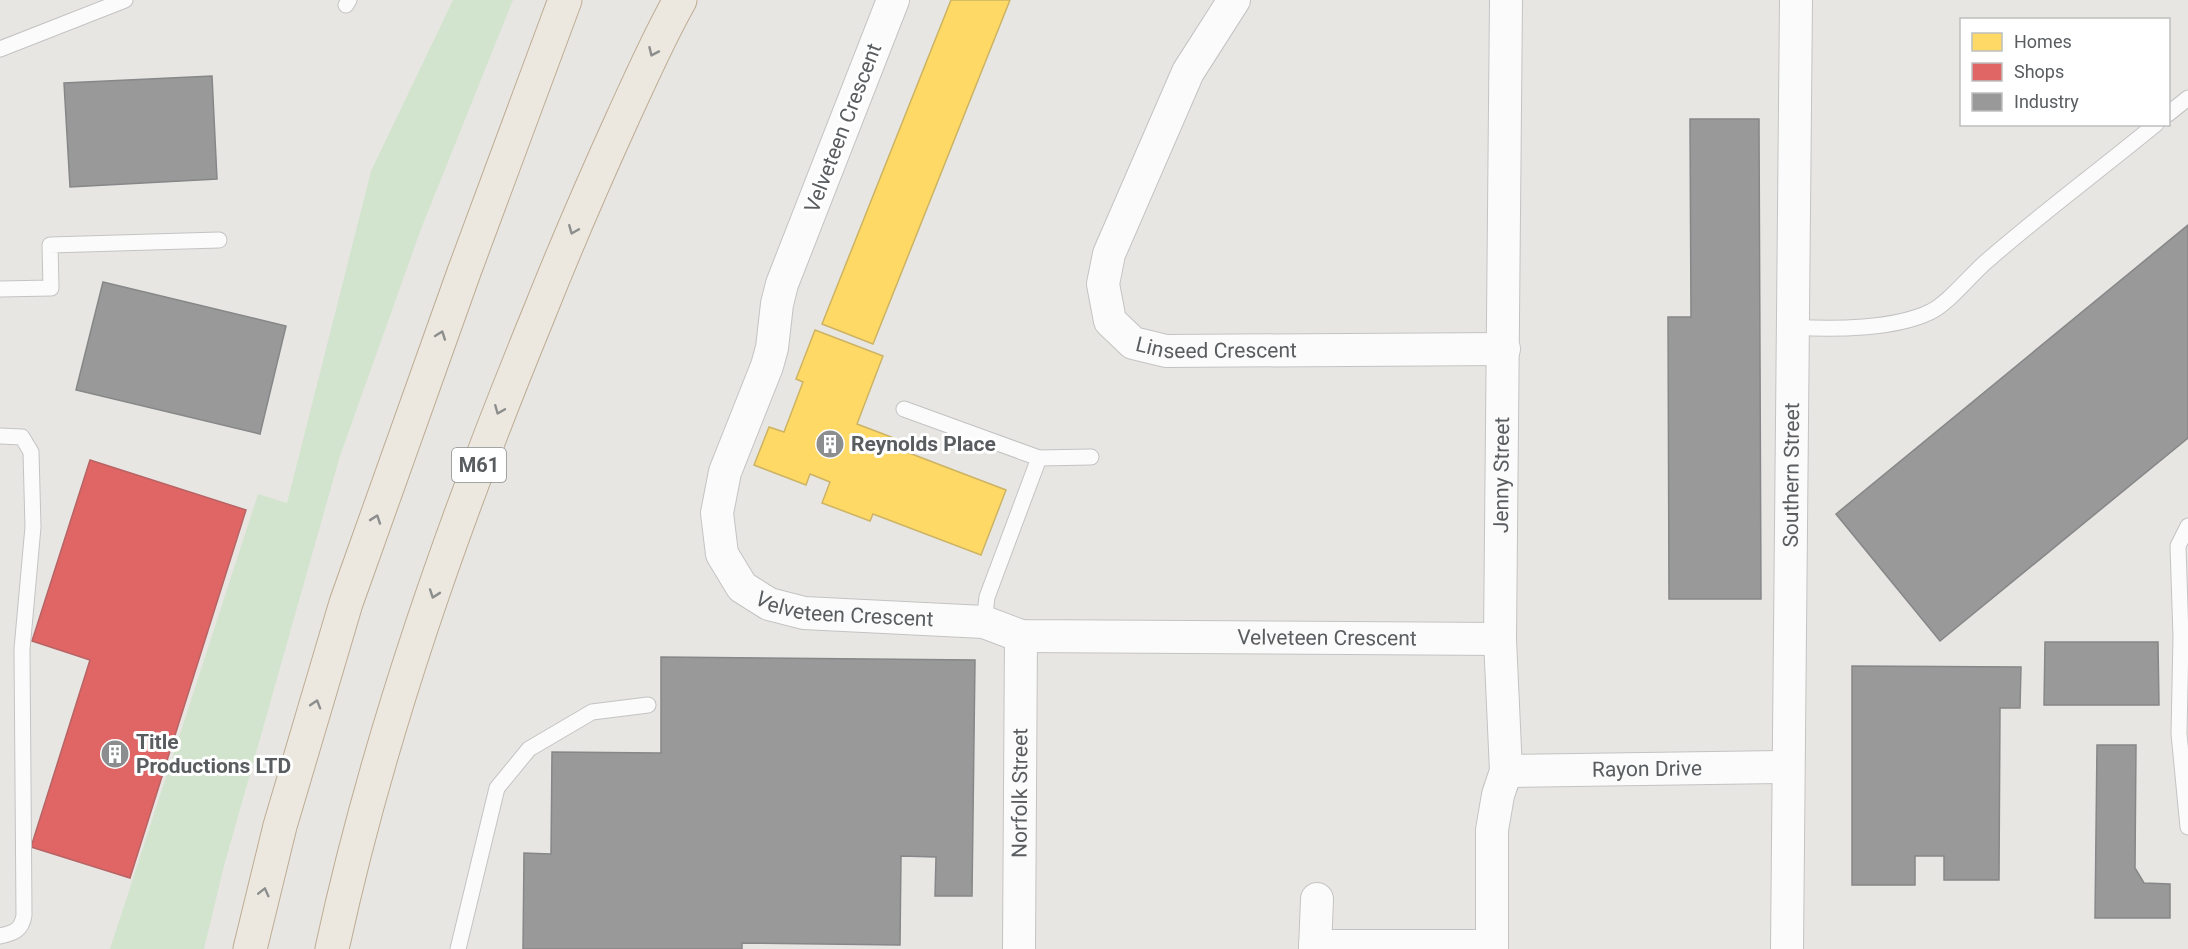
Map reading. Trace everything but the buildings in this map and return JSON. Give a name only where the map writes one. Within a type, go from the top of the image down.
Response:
[{"type":"highway","points":[[250,949],[280,826],[346,603],[464,272],[565,0]]},
{"type":"highway","points":[[464,272],[588,0]]},
{"type":"highway","name":"M61","points":[[332,949],[348,878],[402,684],[488,439],[579,213],[663,30],[680,0]]},
{"type":"street","name":"Velveteen Crescent","points":[[893,0],[782,284],[767,366],[725,472],[717,513],[722,554],[742,586],[769,604],[804,613],[984,622],[1021,636],[1500,639]]},
{"type":"street","name":"Linseed Crescent","points":[[1234,0],[1188,72],[1109,254],[1103,284],[1110,321],[1133,343],[1166,351],[1504,349]]},
{"type":"street","name":"Jenny Street","points":[[1492,947],[1492,830],[1498,795],[1506,771],[1500,639],[1506,0]]},
{"type":"street","name":"Southern Street","points":[[1787,949],[1796,0]]},
{"type":"street","name":"Norfolk Street","points":[[1019,949],[1021,636]]},
{"type":"street","name":"Rayon Drive","points":[[1506,771],[1788,767]]},
{"type":"street","points":[[1317,899],[1315,947],[1492,947]]},
{"type":"lane","points":[[0,49],[125,0]]},
{"type":"lane","points":[[2170,113],[2188,98]]},
{"type":"lane","points":[[1794,327],[1825,329],[1911,320],[1932,311],[1987,261],[2154,126]]},
{"type":"lane","points":[[0,289],[51,288],[50,245],[219,240]]},
{"type":"lane","points":[[904,409],[1039,458],[1091,457]]},
{"type":"lane","points":[[0,436],[22,437],[31,452],[33,527],[25,594],[22,649],[24,915],[20,929],[0,936]]},
{"type":"lane","points":[[984,622],[987,597],[1039,458]]},
{"type":"lane","points":[[2188,526],[2178,546],[2181,637],[2179,734],[2188,827]]},
{"type":"lane","points":[[458,949],[497,788],[529,749],[592,712],[648,705]]},
{"type":"green space","points":[[453,0],[513,0],[421,229],[340,456],[224,866],[204,949],[110,949],[258,494],[287,503],[371,171]]},
{"type":"place","name":"Reynolds Place","points":[[830,444]]},
{"type":"place","name":"Title Productions LTD","points":[[115,754]]}]
